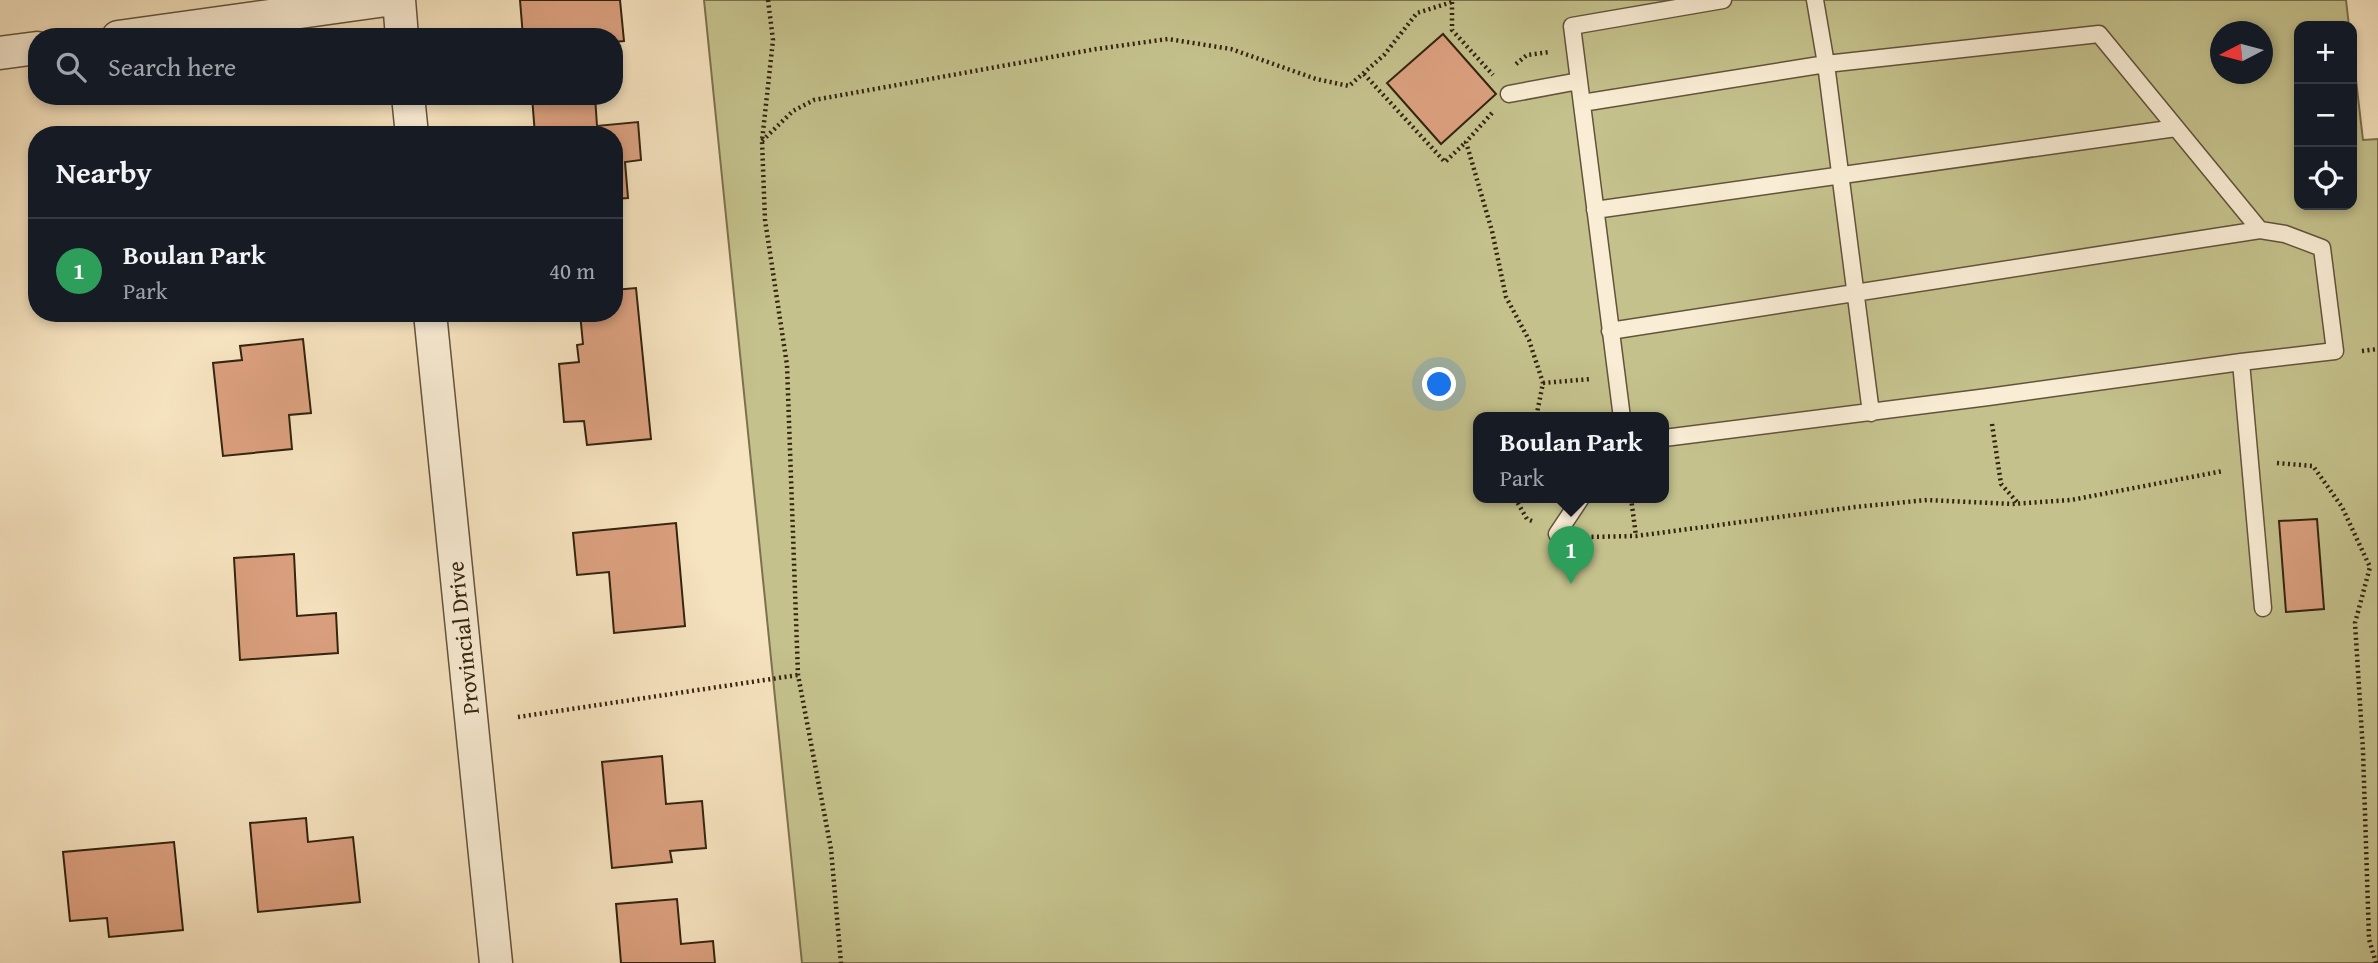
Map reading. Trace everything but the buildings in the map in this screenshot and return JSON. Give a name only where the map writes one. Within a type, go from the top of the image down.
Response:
[{"type":"street","points":[[183,28],[386,0]]},
{"type":"street","points":[[399,0],[401,28]]},
{"type":"street","points":[[0,53],[28,49]]},
{"type":"street","points":[[409,105],[411,126]]},
{"type":"street","name":"Provincial Drive","points":[[431,322],[496,963]]},
{"type":"lane","points":[[1621,412],[1572,26],[1723,0]]},
{"type":"lane","points":[[1815,0],[1826,64],[1871,412]]},
{"type":"lane","points":[[1582,103],[1826,64],[2099,34],[2260,230]]},
{"type":"lane","points":[[1509,94],[1579,80]]},
{"type":"lane","points":[[1595,210],[2176,128]]},
{"type":"lane","points":[[1610,331],[2260,230],[2285,234],[2322,248],[2335,351],[1669,437]]},
{"type":"lane","points":[[2241,362],[2263,608]]},
{"type":"lane","points":[[1557,534],[1578,503]]},
{"type":"path","points":[[768,0],[773,40],[762,141],[765,219],[787,365],[798,676],[831,849],[842,963]]},
{"type":"path","points":[[762,141],[793,111],[814,100],[1168,38],[1231,49],[1316,79],[1349,86],[1384,55],[1418,13],[1452,1],[1452,30],[1509,94],[1445,162],[1364,74]]},
{"type":"path","points":[[1466,142],[1492,231],[1506,297],[1529,340],[1543,383],[1537,412]]},
{"type":"path","points":[[1543,383],[1616,377]]},
{"type":"path","points":[[1988,397],[2001,484],[2018,503]]},
{"type":"path","points":[[1518,503],[1527,519],[1557,534],[1599,538],[1636,536],[1927,500],[2018,503],[2071,500],[2252,466],[2280,463],[2313,466],[2342,506],[2370,566],[2355,623],[2370,939],[2376,963]]},
{"type":"path","points":[[1632,503],[1636,536]]},
{"type":"path","points":[[518,717],[798,676]]},
{"type":"shaded area","points":[[704,0],[2346,0],[2348,21],[2294,21],[2294,210],[2357,210],[2357,89],[2363,140],[2378,139],[2378,963],[802,963]]},
{"type":"place","name":"Boulan Park","points":[[1571,584]]}]
